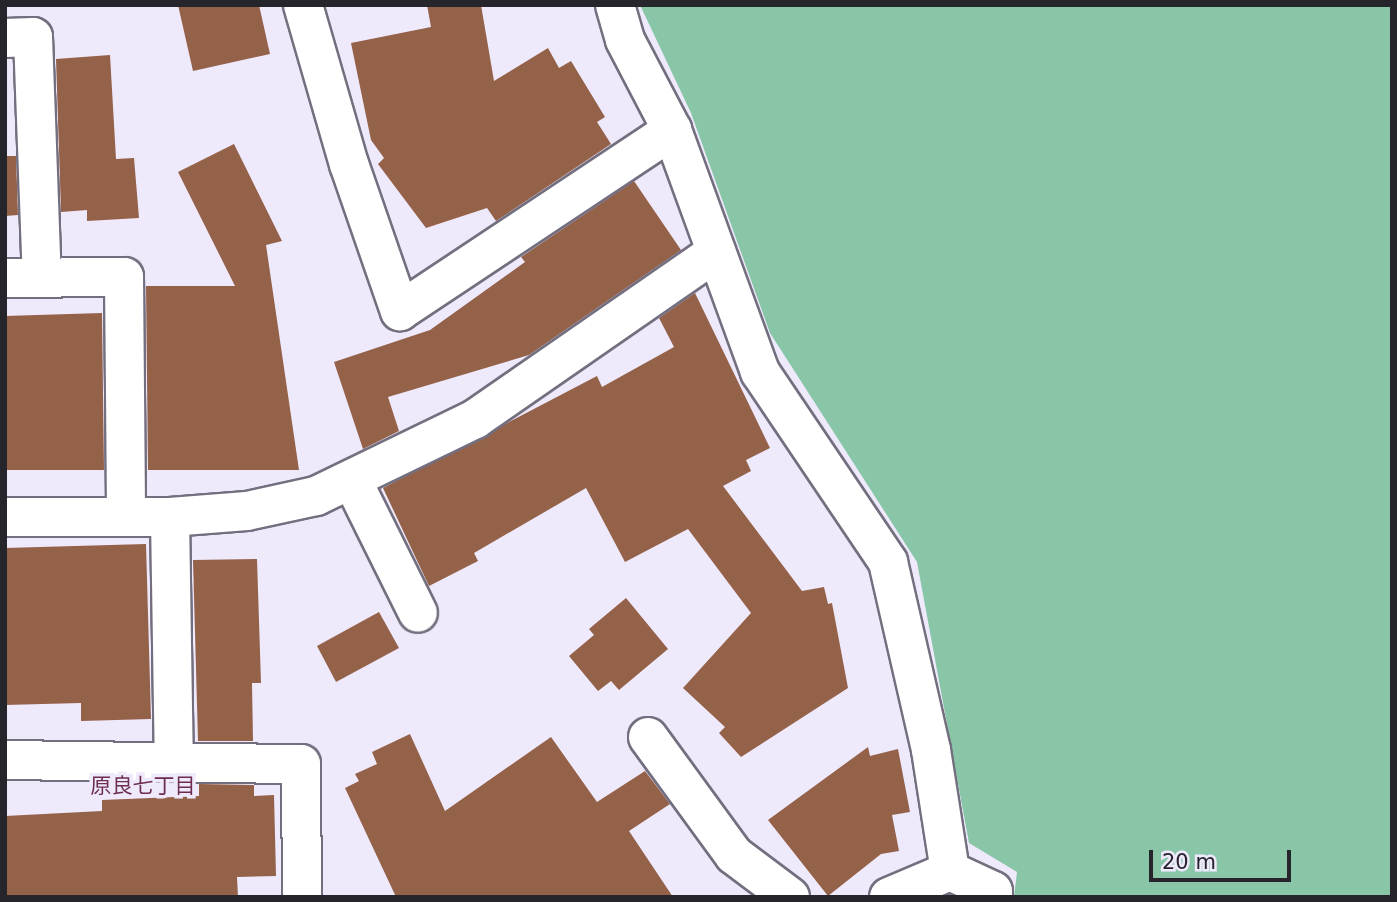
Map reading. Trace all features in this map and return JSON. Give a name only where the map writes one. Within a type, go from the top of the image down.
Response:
[{"type":"street","points":[[303,5],[349,164],[400,311],[672,130]]},
{"type":"street","points":[[615,5],[625,40],[672,130],[760,372],[888,562],[931,750],[950,871]]},
{"type":"street","points":[[5,37],[33,37],[24,278],[124,277],[126,514]]},
{"type":"street","points":[[5,517],[126,514],[170,516],[247,511],[316,496],[475,419],[716,252]]},
{"type":"street","points":[[352,480],[418,613]]},
{"type":"street","points":[[170,516],[174,762]]},
{"type":"street","points":[[648,737],[734,855],[790,897]]},
{"type":"street","points":[[5,760],[301,764],[302,897]]},
{"type":"street","points":[[889,897],[950,871],[993,891],[993,897]]},
{"type":"green space","points":[[640,5],[1392,5],[1392,897],[1014,897],[1017,872],[969,843],[917,562],[770,333],[691,113]]},
{"type":"building","points":[[178,5],[259,5],[270,54],[193,71]]},
{"type":"building","points":[[427,5],[481,5],[494,81],[548,48],[559,68],[571,61],[605,117],[597,122],[611,144],[496,221],[487,208],[426,228],[378,164],[384,158],[371,140],[351,43],[431,27]]},
{"type":"building","points":[[110,55],[116,159],[134,158],[139,218],[87,221],[87,210],[61,212],[56,59]]},
{"type":"building","points":[[234,144],[282,241],[266,245],[299,470],[148,470],[146,286],[235,286],[178,172]]},
{"type":"building","points":[[5,156],[16,156],[18,215],[5,216]]},
{"type":"building","points":[[634,181],[681,250],[529,355],[388,397],[399,431],[363,449],[334,362],[430,330],[525,262],[521,257]]},
{"type":"building","points":[[695,293],[770,448],[746,460],[751,471],[723,486],[802,591],[824,587],[828,604],[832,603],[848,688],[741,757],[719,733],[725,727],[683,688],[751,613],[688,529],[625,562],[586,488],[474,553],[478,561],[429,586],[383,488],[597,376],[602,387],[674,347],[659,318]]},
{"type":"building","points":[[102,313],[104,470],[5,470],[5,316]]},
{"type":"building","points":[[146,544],[151,719],[81,721],[81,703],[5,705],[5,548]]},
{"type":"building","points":[[257,559],[261,683],[252,683],[253,741],[198,741],[193,560]]},
{"type":"building","points":[[626,598],[668,649],[619,690],[611,681],[598,691],[569,656],[594,635],[589,629]]},
{"type":"building","points":[[379,612],[399,648],[336,682],[317,646]]},
{"type":"building","points":[[410,734],[445,811],[551,737],[597,802],[645,771],[670,804],[629,831],[673,897],[396,897],[345,788],[359,781],[355,774],[377,764],[372,752]]},
{"type":"building","points":[[868,747],[870,756],[898,749],[910,812],[892,815],[899,851],[881,854],[828,896],[768,820]]},
{"type":"building","points":[[199,784],[254,785],[254,796],[274,795],[276,876],[237,877],[238,897],[5,897],[5,816],[102,811],[102,800],[199,796]]},
{"type":"district","name":"原良七丁目","points":[[143,786]]}]
